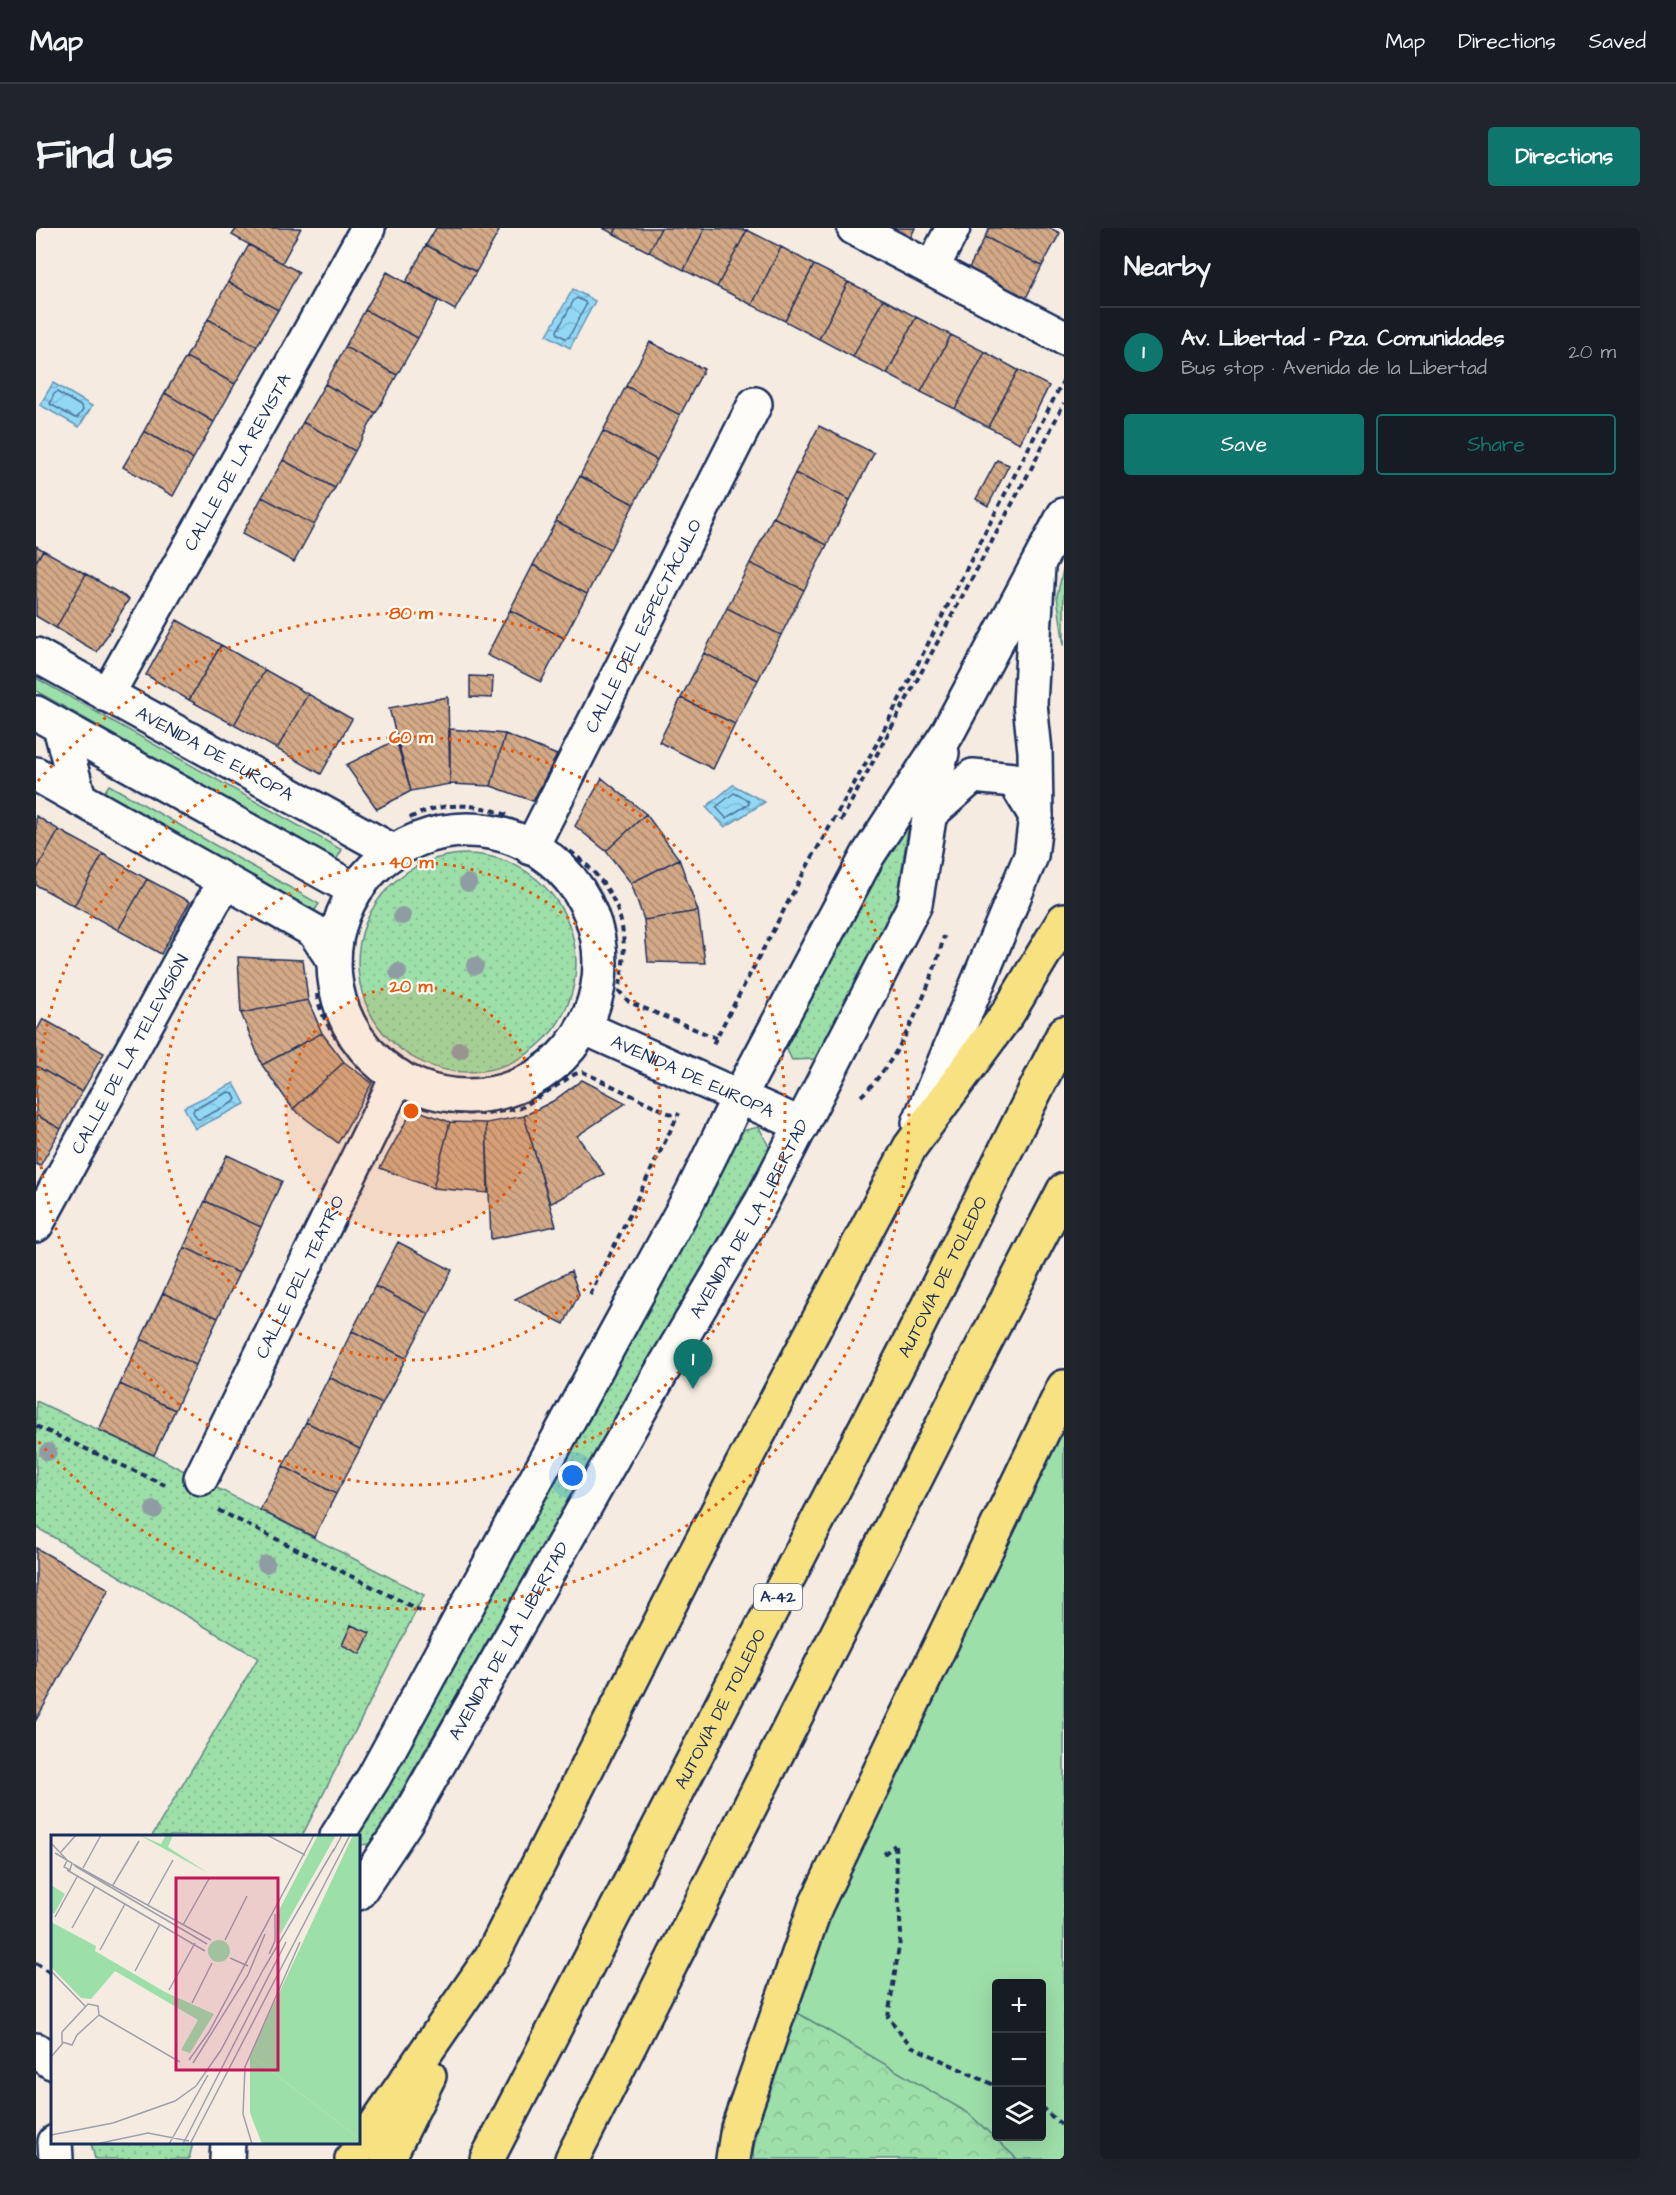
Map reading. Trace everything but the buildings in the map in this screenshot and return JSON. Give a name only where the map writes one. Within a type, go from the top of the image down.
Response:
[{"type":"highway","points":[[352,2159],[492,1956],[692,1562],[910,1147],[1008,1013],[1064,920]]},
{"type":"highway","name":"AUTOVÍA DE TOLEDO","points":[[487,2159],[912,1338],[1064,1033]]},
{"type":"highway","points":[[572,2159],[971,1369],[1064,1190]]},
{"type":"highway","points":[[733,2159],[738,2128],[816,1905],[1064,1387]]},
{"type":"highway","points":[[388,2159],[477,1980]]},
{"type":"street","name":"CALLE DE LA REVISTA","points":[[107,695],[368,228]]},
{"type":"street","points":[[854,228],[1064,338]]},
{"type":"street","points":[[932,268],[953,228]]},
{"type":"street","name":"CALLE DEL ESPECTÁCULO","points":[[531,848],[755,404]]},
{"type":"street","name":"AVENIDA DE LA LIBERTAD","points":[[338,1835],[374,1777],[691,1195],[739,1097],[868,855],[947,734],[1064,515]]},
{"type":"street","points":[[910,1147],[1031,856],[1036,816],[1035,752],[1030,704],[1038,566]]},
{"type":"street","name":"AVENIDA DE EUROPA","points":[[36,655],[394,852]]},
{"type":"street","points":[[48,720],[355,890]]},
{"type":"street","points":[[48,720],[79,798]]},
{"type":"street","name":"AVENIDA DE LA LIBERTAD","points":[[360,1890],[405,1823],[662,1371],[761,1203],[915,903],[936,776],[947,734]]},
{"type":"street","points":[[36,774],[314,931],[334,961]]},
{"type":"street","points":[[930,814],[973,776],[1014,780],[1036,816]]},
{"type":"street","points":[[460,830],[493,832],[522,842],[531,848],[559,866],[578,890],[592,916],[601,959],[599,983],[594,1007],[579,1036],[559,1060],[528,1081],[506,1090],[459,1096],[395,1082],[352,1029],[337,993],[334,961],[338,932],[355,890],[394,852],[438,833],[460,830]]},
{"type":"street","name":"CALLE DE LA TELEVISIÓN","points":[[36,1226],[213,902],[226,883]]},
{"type":"street","name":"AVENIDA DE EUROPA","points":[[584,1027],[802,1125]]},
{"type":"street","name":"CALLE DEL TEATRO","points":[[187,1483],[395,1082]]},
{"type":"street","points":[[36,2050],[51,2061]]},
{"type":"street","points":[[55,2144],[56,2159]]},
{"type":"street","points":[[227,2159],[228,2144]]},
{"type":"path","points":[[316,989],[317,998],[330,1029],[353,1059],[395,1082],[417,1101],[453,1113],[487,1114],[521,1108],[575,1074],[584,1072],[677,1117]]},
{"type":"path","points":[[36,1426],[187,1483]]},
{"type":"path","points":[[214,1509],[429,1615]]},
{"type":"path","points":[[895,1845],[901,1934],[888,2017],[911,2046],[992,2084]]},
{"type":"path","points":[[36,1963],[51,1973]]},
{"type":"path","points":[[1046,2111],[1064,2127]]},
{"type":"green space","points":[[1064,565],[1064,646],[1057,596]]},
{"type":"green space","points":[[36,678],[342,850],[336,860],[36,691]]},
{"type":"green space","points":[[109,785],[319,904],[313,913],[103,794]]},
{"type":"green space","points":[[912,803],[897,901],[817,1059],[792,1060],[784,1044]]},
{"type":"green space","points":[[467,854],[488,856],[509,863],[544,886],[567,921],[574,942],[576,963],[574,984],[567,1005],[544,1040],[509,1063],[488,1070],[467,1072],[446,1070],[425,1063],[390,1040],[367,1005],[360,984],[358,963],[360,942],[367,921],[390,886],[425,863],[446,856]]},
{"type":"green space","points":[[759,1127],[770,1149],[371,1844],[360,1845],[360,1835],[351,1835],[737,1132]]},
{"type":"green space","points":[[36,1401],[161,1459],[424,1595],[303,1835],[153,1835],[258,1658],[36,1527]]},
{"type":"green space","points":[[1064,1402],[1064,2159],[1017,2159],[998,2141],[1046,2141],[1046,1979],[992,1979],[992,2136],[968,2113],[784,2005]]},
{"type":"green space","points":[[784,2005],[968,2113],[992,2136],[992,2141],[998,2141],[1017,2159],[754,2159],[753,2152]]},
{"type":"green space","points":[[91,2144],[193,2144],[189,2159],[95,2159]]},
{"type":"water","points":[[573,289],[595,301],[570,348],[547,335]]},
{"type":"water","points":[[53,383],[92,406],[79,427],[40,405]]},
{"type":"water","points":[[733,785],[765,802],[725,827],[706,807]]},
{"type":"water","points":[[234,1083],[245,1104],[195,1129],[184,1107]]},
{"type":"place","name":"Av. Libertad - Pza. Comunidades","points":[[693,1389]]}]
